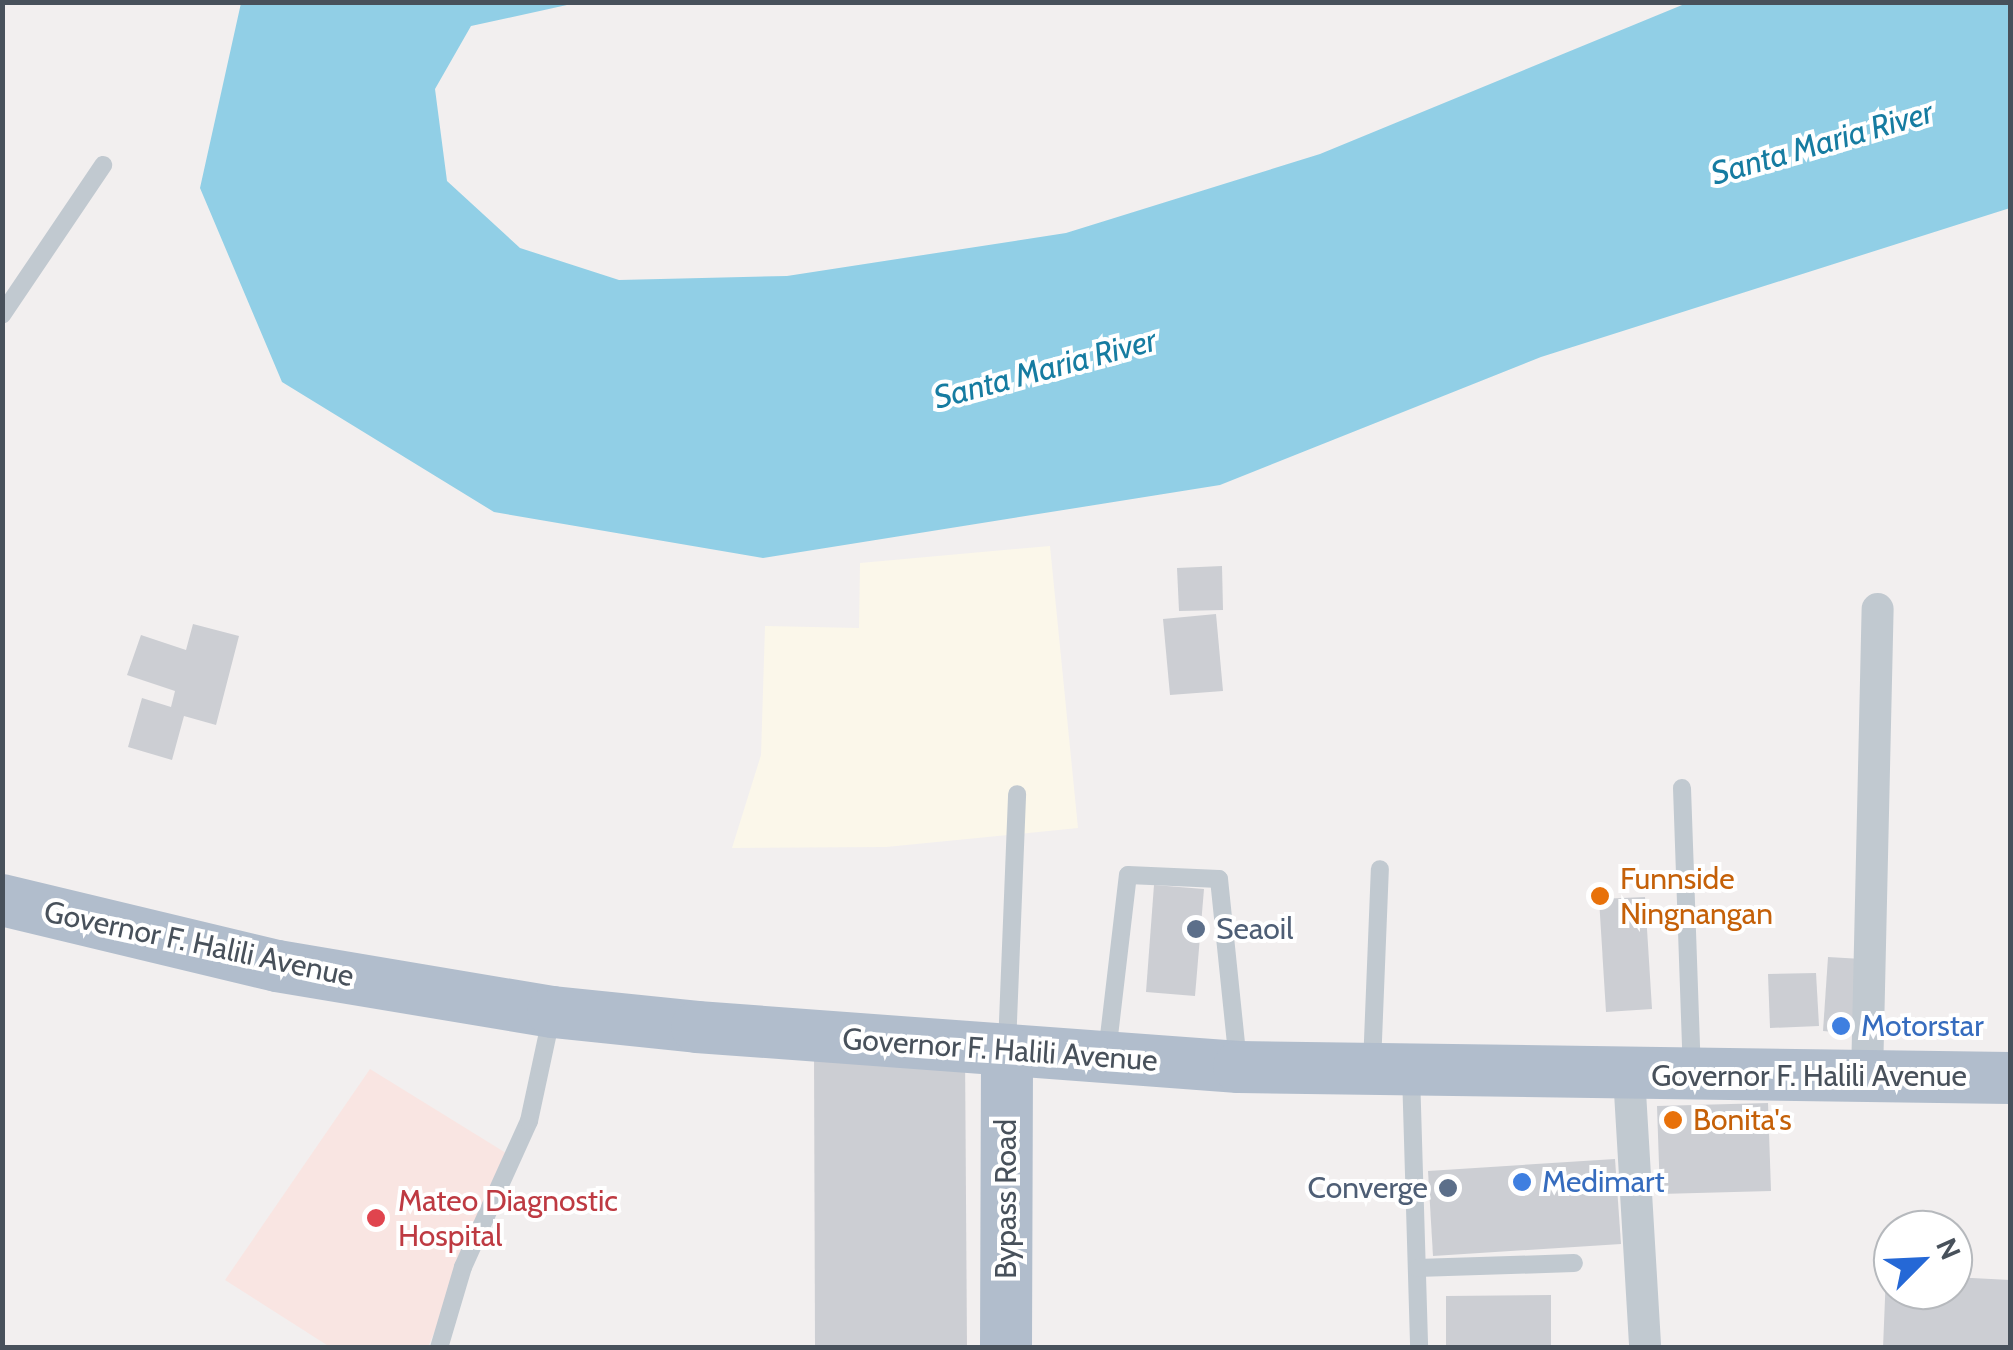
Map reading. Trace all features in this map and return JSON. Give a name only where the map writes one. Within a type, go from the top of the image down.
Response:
[{"type":"main road","name":"Governor F. Halili Avenue","points":[[2,900],[258,962],[552,1012],[1106,1060],[1239,1067],[2010,1078]]},
{"type":"main road","name":"Bypass Road","points":[[1006,1051],[1006,1348]]},
{"type":"street","points":[[1867,1077],[1878,609]]},
{"type":"street","points":[[1630,1075],[1645,1348]]},
{"type":"lane","points":[[2,316],[103,165]]},
{"type":"lane","points":[[1682,788],[1692,1072]]},
{"type":"lane","points":[[1006,1051],[1017,794]]},
{"type":"lane","points":[[1380,869],[1391,1067],[1417,1268],[1419,1348]]},
{"type":"lane","points":[[1106,1060],[1128,875],[1220,880],[1239,1067]]},
{"type":"lane","points":[[439,1348],[464,1267],[530,1121],[552,1012]]},
{"type":"lane","points":[[1417,1268],[1574,1263]]},
{"type":"shaded area","points":[[1050,546],[1078,828],[886,847],[732,848],[761,755],[765,626],[859,628],[860,563]]},
{"type":"shaded area","name":"Mateo Diagnostic Hospital","points":[[370,1069],[511,1156],[428,1347],[330,1347],[225,1280]]},
{"type":"water","name":"Santa Maria River","points":[[241,3],[576,3],[471,26],[435,89],[447,181],[520,248],[619,280],[787,276],[1066,233],[1320,154],[1687,3],[2010,3],[2010,208],[1541,357],[1220,485],[763,558],[494,512],[282,382],[200,188]]},
{"type":"building","points":[[1222,566],[1223,610],[1179,611],[1177,568]]},
{"type":"building","points":[[1216,614],[1223,691],[1170,695],[1163,619]]},
{"type":"building","points":[[193,624],[239,636],[216,725],[184,716],[172,760],[128,747],[142,698],[171,707],[175,691],[127,675],[141,635],[186,650]]},
{"type":"building","points":[[1154,885],[1204,889],[1195,996],[1146,992]]},
{"type":"building","points":[[1645,897],[1652,1009],[1606,1012],[1599,899]]},
{"type":"building","points":[[1828,957],[1862,959],[1857,1034],[1823,1031]]},
{"type":"building","points":[[1816,973],[1819,1026],[1770,1028],[1768,974]]},
{"type":"building","points":[[965,1050],[967,1348],[815,1348],[814,1051]]},
{"type":"building","points":[[1768,1103],[1771,1191],[1660,1194],[1657,1106]]},
{"type":"building","points":[[1615,1159],[1621,1244],[1433,1256],[1428,1171]]},
{"type":"building","points":[[1973,1278],[2010,1280],[2010,1348],[1883,1348],[1885,1310],[1973,1310]]},
{"type":"building","points":[[1551,1295],[1551,1348],[1446,1348],[1446,1296]]},
{"type":"place","name":"Funnside Ningnangan","points":[[1600,896]]},
{"type":"place","name":"Seaoil","points":[[1196,929]]},
{"type":"place","name":"Motorstar","points":[[1841,1026]]},
{"type":"place","name":"Bonita's","points":[[1673,1120]]},
{"type":"place","name":"Medimart","points":[[1522,1182]]},
{"type":"place","name":"Converge","points":[[1448,1188]]},
{"type":"place","name":"Mateo Diagnostic Hospital","points":[[376,1218]]}]
